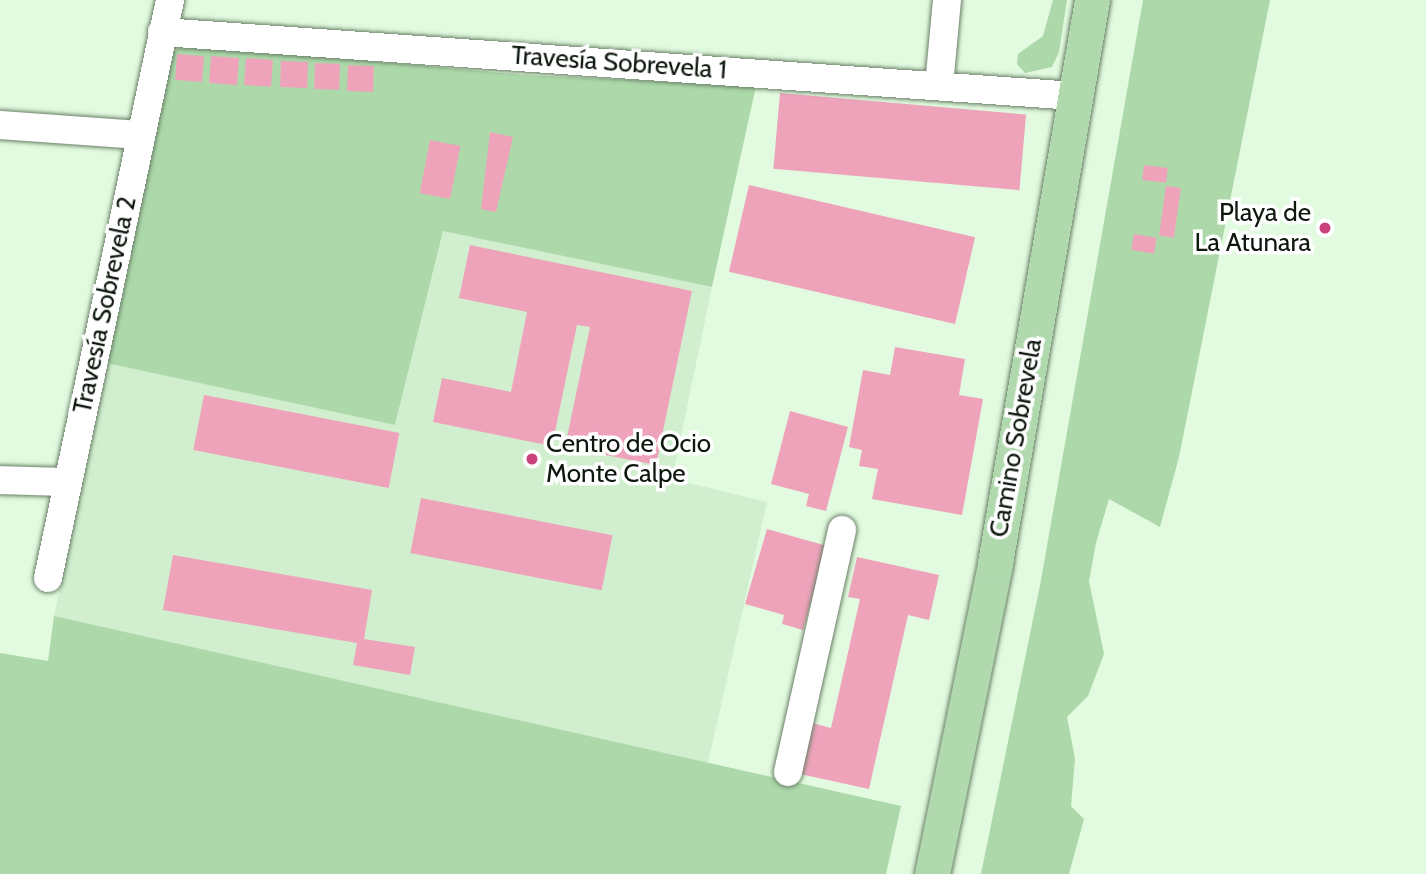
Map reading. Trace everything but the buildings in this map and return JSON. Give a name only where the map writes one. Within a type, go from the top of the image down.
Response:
[{"type":"main road","name":"Camino Sobrevela","points":[[932,874],[995,563],[1092,0]]},
{"type":"street","name":"Travesía Sobrevela 2","points":[[48,578],[170,0]]},
{"type":"street","points":[[939,86],[947,0]]},
{"type":"street","name":"Travesía Sobrevela 1","points":[[162,32],[1075,96]]},
{"type":"street","points":[[0,125],[140,135]]},
{"type":"street","points":[[0,480],[68,482]]},
{"type":"street","points":[[788,772],[842,530]]},
{"type":"shaded area","points":[[1053,0],[1067,0],[1059,52],[1052,67],[1025,73],[1017,64],[1018,54],[1043,36]]},
{"type":"shaded area","points":[[1143,0],[1270,0],[1179,457],[1160,527],[1109,499],[1096,543],[1089,581],[1104,654],[1088,696],[1067,717],[1075,759],[1071,806],[1084,819],[1069,874],[981,874],[1041,580]]},
{"type":"shaded area","points":[[185,44],[525,75],[756,86],[712,287],[443,231],[395,425],[106,363],[169,55]]},
{"type":"shaded area","points":[[443,231],[712,287],[672,479],[767,502],[708,763],[54,616],[106,363],[395,425]]},
{"type":"shaded area","points":[[54,616],[901,806],[886,874],[0,874],[0,653],[48,661]]},
{"type":"place","name":"Playa de La Atunara","points":[[1325,228]]},
{"type":"place","name":"Centro de Ocio Monte Calpe","points":[[532,459]]}]
